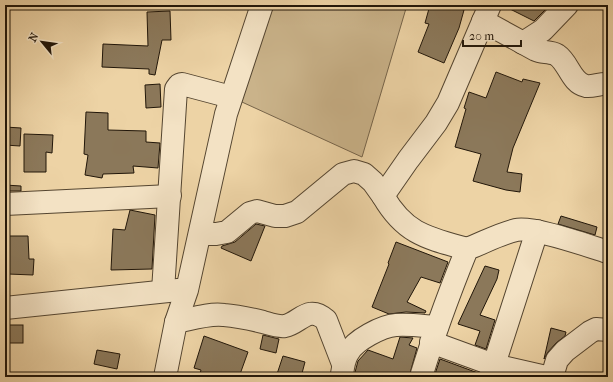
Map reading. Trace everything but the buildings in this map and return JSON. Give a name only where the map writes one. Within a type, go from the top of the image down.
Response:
[{"type":"street","points":[[165,377],[176,322],[187,290],[200,234],[226,114],[262,5]]},
{"type":"street","points":[[523,43],[543,30],[567,5]]},
{"type":"street","points":[[383,196],[436,123],[458,80],[487,13],[523,43],[541,52],[555,54],[566,64],[577,81],[583,85],[608,84]]},
{"type":"street","points":[[163,291],[170,196],[173,126],[177,87],[182,84],[231,97]]},
{"type":"street","points":[[200,234],[227,232],[250,213],[257,211],[275,216],[285,216],[298,212],[343,174],[354,171],[364,174],[373,182],[390,208],[407,227],[429,239],[467,249],[516,230],[524,229],[537,231],[608,252]]},
{"type":"street","points":[[5,204],[170,196]]},
{"type":"street","points":[[492,371],[537,231]]},
{"type":"street","points":[[421,377],[434,335],[467,249]]},
{"type":"street","points":[[5,308],[163,291],[187,290]]},
{"type":"street","points":[[176,322],[216,314],[284,326],[294,322],[302,316],[312,314],[321,316],[326,320],[343,371]]},
{"type":"street","points":[[343,371],[348,352],[356,343],[382,329],[394,325],[434,335],[492,371],[546,377]]},
{"type":"street","points":[[552,377],[557,360],[565,351],[596,329],[608,330]]},
{"type":"shaded area","points":[[262,5],[407,5],[362,157],[231,97]]}]
